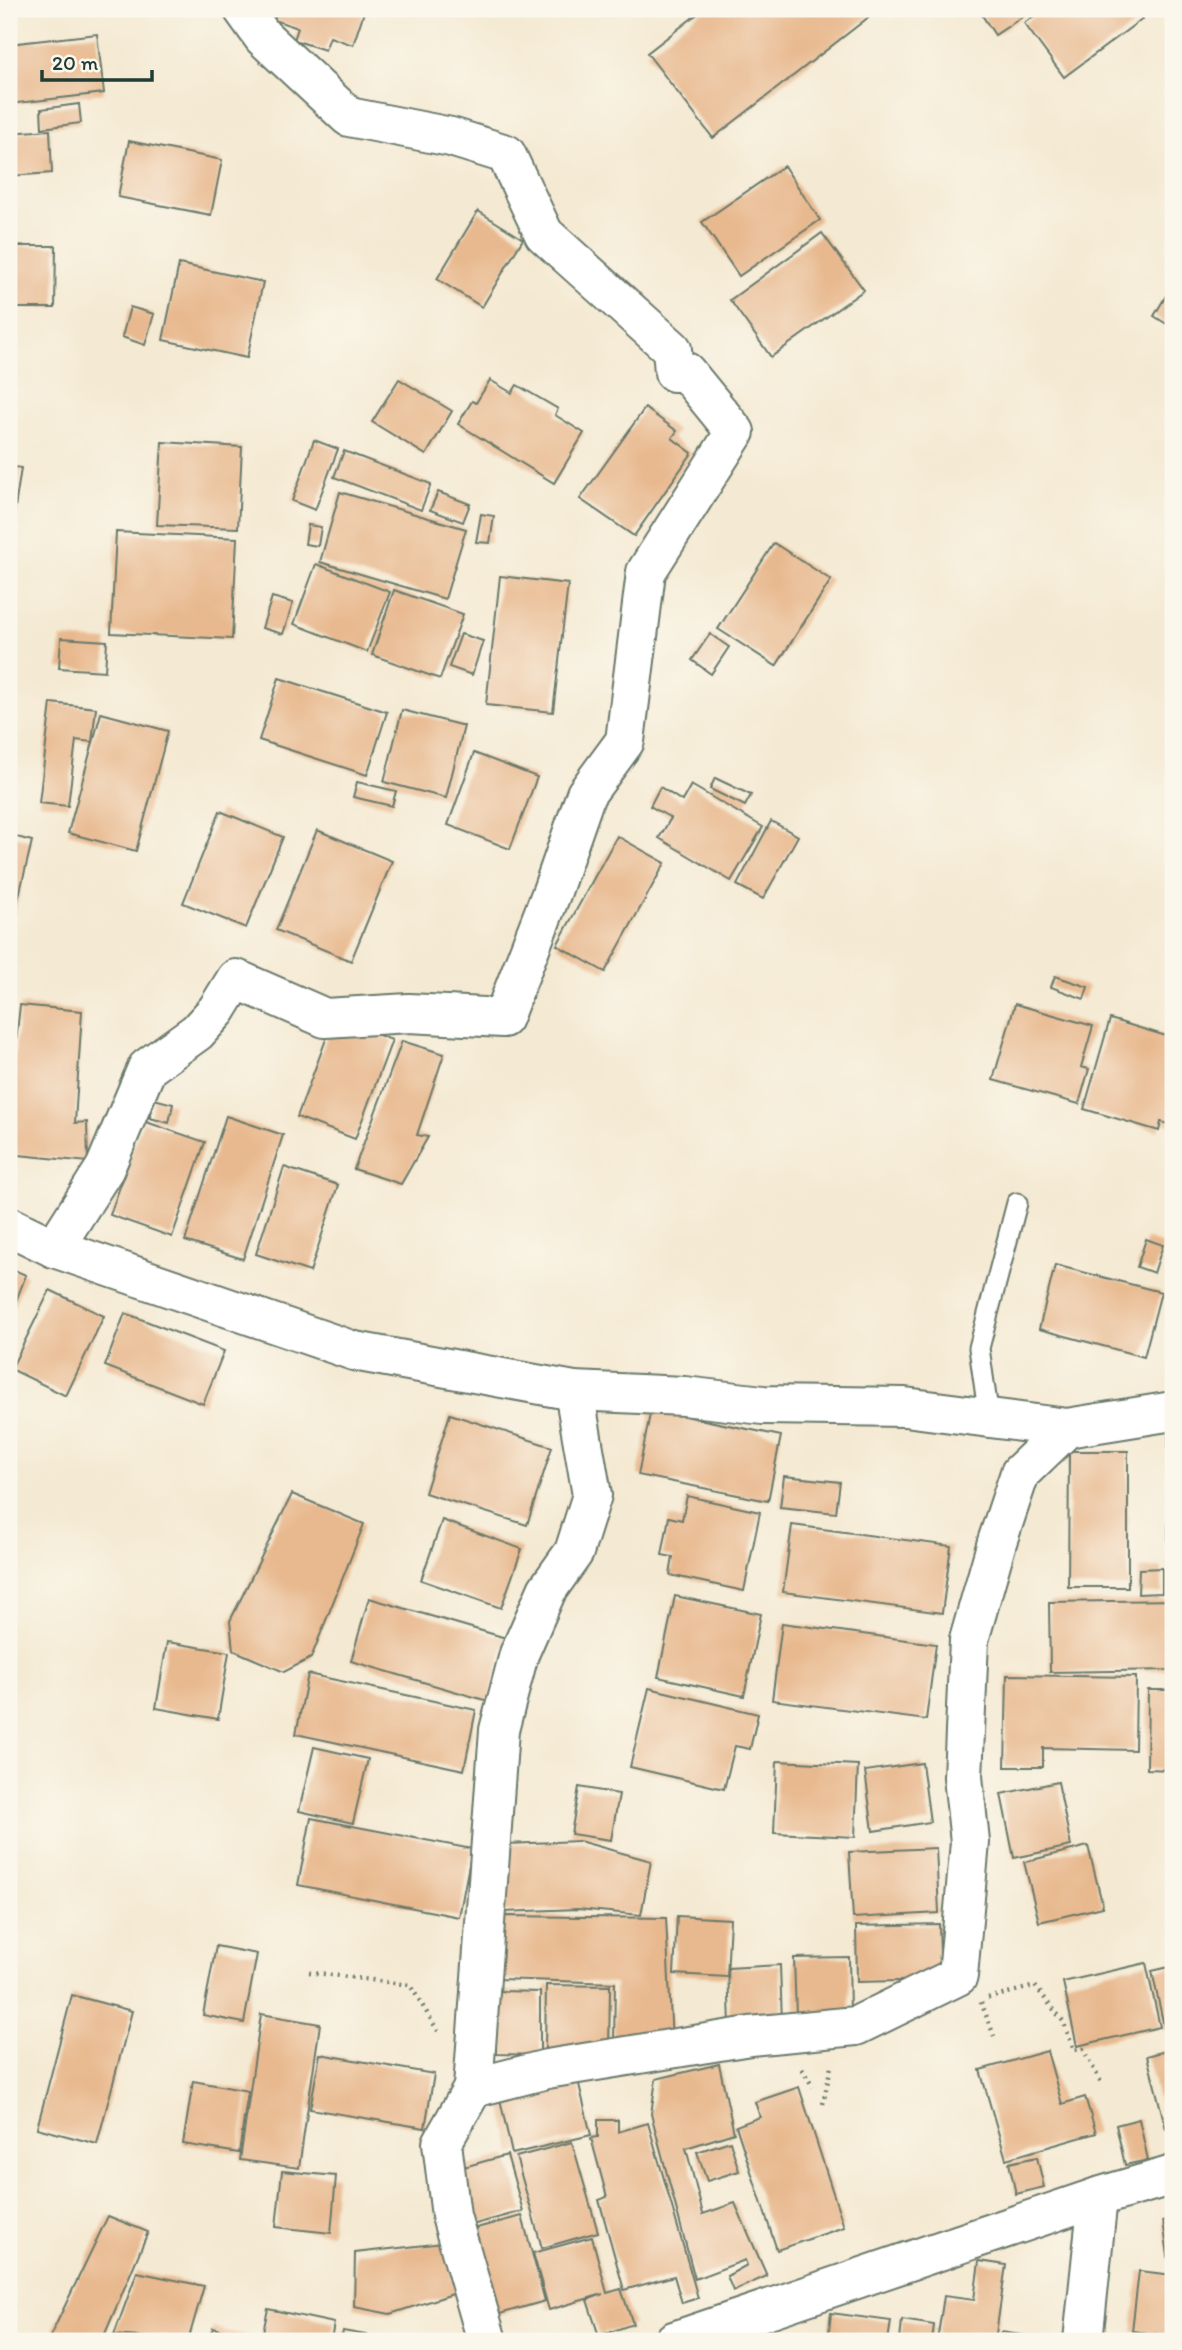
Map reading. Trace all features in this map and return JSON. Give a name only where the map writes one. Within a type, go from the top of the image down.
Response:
[{"type":"street","points":[[54,1248],[105,1168],[147,1068],[197,1032],[217,1010],[236,979],[325,1018],[409,1013],[503,1018],[586,794],[625,741],[646,572],[735,432],[686,372],[674,372],[672,349],[544,234],[506,154],[451,137],[349,117],[262,37],[243,9]]},
{"type":"street","points":[[9,1226],[54,1248],[354,1351],[574,1391],[684,1396],[763,1405],[905,1407],[1067,1428],[1173,1411]]},
{"type":"street","points":[[487,2341],[451,2216],[442,2143],[473,2088],[499,1730],[519,1654],[547,1590],[574,1552],[592,1495],[574,1391]]},
{"type":"street","points":[[989,1418],[1020,1473]]},
{"type":"street","points":[[473,2088],[547,2068],[750,2036],[856,2026],[958,1976],[970,1842],[963,1777],[969,1640],[1020,1473],[1067,1428]]},
{"type":"street","points":[[674,2341],[747,2328],[1098,2197],[1173,2175]]},
{"type":"street","points":[[1083,2341],[1098,2197]]},
{"type":"lane","points":[[989,1418],[979,1348],[1017,1203]]},
{"type":"path","points":[[309,1972],[410,1985],[473,2088]]},
{"type":"path","points":[[980,2000],[1035,1986],[1063,2021],[1074,2050],[1083,2049],[1102,2084]]},
{"type":"building","points":[[278,9],[365,9],[353,45],[330,37],[325,50],[294,40],[298,28],[274,20]]},
{"type":"building","points":[[704,9],[871,9],[874,13],[713,138],[647,53]]},
{"type":"building","points":[[978,9],[1034,9],[995,35]]},
{"type":"building","points":[[1044,9],[1135,9],[1142,19],[1064,77],[1024,23]]},
{"type":"building","points":[[97,34],[104,93],[9,104],[9,44]]},
{"type":"building","points":[[79,104],[81,123],[42,128],[41,109]]},
{"type":"building","points":[[50,130],[52,173],[9,176],[9,133]]},
{"type":"building","points":[[129,141],[222,160],[211,215],[118,197]]},
{"type":"building","points":[[784,166],[820,220],[739,276],[702,222]]},
{"type":"building","points":[[478,211],[523,239],[482,307],[437,279]]},
{"type":"building","points":[[822,233],[864,290],[771,357],[730,300]]},
{"type":"building","points":[[9,246],[56,246],[55,308],[9,308]]},
{"type":"building","points":[[179,264],[263,282],[247,358],[163,340]]},
{"type":"building","points":[[1173,284],[1173,328],[1154,316]]},
{"type":"building","points":[[130,307],[154,314],[145,345],[122,337]]},
{"type":"building","points":[[399,379],[452,411],[426,455],[372,422]]},
{"type":"building","points":[[490,380],[512,393],[517,385],[558,409],[555,415],[584,433],[554,483],[458,424],[472,401],[476,403]]},
{"type":"building","points":[[645,408],[677,431],[672,438],[692,453],[634,536],[580,499]]},
{"type":"building","points":[[314,440],[338,449],[315,510],[292,501]]},
{"type":"building","points":[[162,442],[242,447],[238,528],[157,525]]},
{"type":"building","points":[[344,451],[431,484],[421,510],[334,477]]},
{"type":"building","points":[[9,466],[21,468],[13,521],[9,520]]},
{"type":"building","points":[[340,492],[466,529],[445,599],[320,562]]},
{"type":"building","points":[[438,492],[470,504],[463,522],[430,510]]},
{"type":"building","points":[[481,514],[494,516],[490,543],[476,542]]},
{"type":"building","points":[[308,525],[321,527],[318,546],[305,544]]},
{"type":"building","points":[[116,532],[237,538],[232,639],[111,633]]},
{"type":"building","points":[[774,543],[831,580],[776,666],[718,629]]},
{"type":"building","points":[[316,564],[390,592],[367,652],[294,624]]},
{"type":"building","points":[[500,576],[568,584],[553,712],[486,705]]},
{"type":"building","points":[[394,590],[463,614],[440,679],[372,655]]},
{"type":"building","points":[[272,597],[293,603],[283,634],[262,628]]},
{"type":"building","points":[[461,634],[483,641],[472,675],[449,667]]},
{"type":"building","points":[[710,634],[729,647],[711,674],[692,660]]},
{"type":"building","points":[[61,638],[107,641],[105,671],[59,668]]},
{"type":"building","points":[[279,678],[387,712],[367,775],[259,740]]},
{"type":"building","points":[[51,703],[96,708],[92,742],[76,740],[68,806],[39,803]]},
{"type":"building","points":[[402,710],[464,726],[446,798],[384,782]]},
{"type":"building","points":[[101,713],[168,731],[136,851],[68,833]]},
{"type":"building","points":[[474,753],[537,777],[510,849],[448,825]]},
{"type":"building","points":[[715,778],[751,795],[745,806],[710,789]]},
{"type":"building","points":[[357,782],[396,791],[392,806],[353,797]]},
{"type":"building","points":[[691,785],[763,827],[731,881],[659,838],[671,818],[650,806],[660,787],[682,801]]},
{"type":"building","points":[[220,811],[283,837],[246,928],[183,903]]},
{"type":"building","points":[[771,821],[798,836],[763,899],[737,885]]},
{"type":"building","points":[[317,830],[392,861],[351,961],[276,930]]},
{"type":"building","points":[[9,835],[32,841],[14,917],[9,915]]},
{"type":"building","points":[[617,836],[665,863],[605,972],[557,945]]},
{"type":"building","points":[[1055,976],[1088,987],[1084,999],[1051,987]]},
{"type":"building","points":[[1015,1004],[1093,1026],[1081,1067],[1089,1069],[1079,1104],[993,1080]]},
{"type":"building","points":[[20,1005],[82,1011],[75,1123],[87,1122],[88,1162],[9,1154],[9,1107]]},
{"type":"building","points":[[334,1018],[392,1040],[355,1139],[297,1117]]},
{"type":"building","points":[[1110,1019],[1173,1038],[1173,1125],[1161,1122],[1159,1131],[1084,1109]]},
{"type":"building","points":[[402,1041],[444,1054],[417,1135],[428,1137],[401,1184],[354,1169]]},
{"type":"building","points":[[154,1099],[173,1104],[169,1123],[150,1118]]},
{"type":"building","points":[[226,1116],[283,1135],[243,1259],[185,1241]]},
{"type":"building","points":[[143,1121],[205,1142],[172,1237],[110,1215]]},
{"type":"building","points":[[284,1167],[338,1185],[310,1272],[256,1254]]},
{"type":"building","points":[[1146,1239],[1163,1245],[1154,1273],[1137,1267]]},
{"type":"building","points":[[1055,1265],[1161,1292],[1144,1357],[1039,1329]]},
{"type":"building","points":[[9,1268],[26,1275],[9,1319]]},
{"type":"building","points":[[50,1290],[104,1316],[66,1396],[11,1369]]},
{"type":"building","points":[[125,1313],[224,1351],[203,1404],[105,1366]]},
{"type":"building","points":[[651,1409],[781,1436],[768,1501],[638,1475]]},
{"type":"building","points":[[450,1414],[552,1447],[527,1525],[425,1493]]},
{"type":"building","points":[[1168,1431],[1173,1431],[1173,1592],[1168,1592]]},
{"type":"building","points":[[1069,1451],[1128,1451],[1128,1587],[1068,1587]]},
{"type":"building","points":[[784,1476],[840,1482],[836,1513],[780,1507]]},
{"type":"building","points":[[292,1494],[364,1524],[311,1658],[284,1672],[233,1650],[230,1621]]},
{"type":"building","points":[[687,1496],[760,1512],[744,1591],[670,1575],[673,1557],[662,1555],[669,1517],[682,1520]]},
{"type":"building","points":[[442,1520],[522,1549],[501,1608],[421,1580]]},
{"type":"building","points":[[792,1525],[951,1546],[942,1613],[783,1592]]},
{"type":"building","points":[[1162,1568],[1162,1593],[1138,1594],[1139,1569]]},
{"type":"building","points":[[675,1596],[761,1614],[744,1696],[658,1677]]},
{"type":"building","points":[[369,1598],[506,1638],[488,1701],[351,1661]]},
{"type":"building","points":[[1173,1600],[1173,1670],[1050,1672],[1049,1602]]},
{"type":"building","points":[[782,1623],[936,1644],[926,1720],[772,1700]]},
{"type":"building","points":[[167,1642],[229,1652],[218,1719],[156,1708]]},
{"type":"building","points":[[308,1674],[476,1710],[464,1770],[296,1734]]},
{"type":"building","points":[[1007,1675],[1136,1677],[1135,1750],[1043,1748],[1043,1767],[1005,1767]]},
{"type":"building","points":[[649,1688],[758,1714],[750,1749],[735,1746],[724,1789],[630,1767]]},
{"type":"building","points":[[1148,1690],[1173,1690],[1173,1770],[1147,1769]]},
{"type":"building","points":[[314,1747],[368,1759],[353,1823],[299,1811]]},
{"type":"building","points":[[777,1761],[858,1765],[855,1837],[774,1833]]},
{"type":"building","points":[[922,1763],[930,1822],[873,1831],[865,1771]]},
{"type":"building","points":[[1058,1782],[1071,1846],[1014,1858],[1001,1794]]},
{"type":"building","points":[[579,1787],[619,1794],[611,1840],[571,1834]]},
{"type":"building","points":[[311,1818],[472,1849],[459,1917],[298,1885]]},
{"type":"building","points":[[579,1841],[651,1861],[641,1915],[578,1909],[503,1912],[507,1844]]},
{"type":"building","points":[[1088,1846],[1103,1907],[1039,1922],[1024,1862]]},
{"type":"building","points":[[936,1848],[939,1913],[853,1918],[849,1852]]},
{"type":"building","points":[[502,1916],[666,1918],[672,2043],[614,2044],[615,1983],[498,1979]]},
{"type":"building","points":[[677,1916],[730,1919],[727,1977],[674,1974]]},
{"type":"building","points":[[939,1924],[941,1980],[857,1982],[856,1926]]},
{"type":"building","points":[[216,1946],[257,1954],[244,2023],[203,2015]]},
{"type":"building","points":[[849,1957],[850,2013],[796,2015],[794,1958]]},
{"type":"building","points":[[1146,1963],[1160,2027],[1077,2046],[1063,1982]]},
{"type":"building","points":[[780,1965],[782,2023],[730,2025],[728,1968]]},
{"type":"building","points":[[1173,1966],[1173,2029],[1165,2031],[1152,1971]]},
{"type":"building","points":[[546,1985],[610,1986],[609,2052],[545,2051]]},
{"type":"building","points":[[496,1991],[540,1992],[540,2055],[496,2054]]},
{"type":"building","points":[[72,1995],[132,2011],[97,2144],[37,2128]]},
{"type":"building","points":[[261,2014],[320,2024],[299,2168],[240,2160]]},
{"type":"building","points":[[1173,2049],[1173,2127],[1166,2129],[1147,2056]]},
{"type":"building","points":[[1047,2051],[1062,2104],[1085,2097],[1096,2133],[1006,2159],[980,2070]]},
{"type":"building","points":[[320,2054],[434,2074],[425,2128],[310,2109]]},
{"type":"building","points":[[719,2064],[734,2133],[686,2148],[703,2214],[735,2203],[767,2276],[733,2291],[727,2276],[747,2265],[745,2260],[695,2279],[651,2114],[656,2079]]},
{"type":"building","points":[[578,2080],[591,2135],[512,2154],[500,2099]]},
{"type":"building","points":[[193,2081],[248,2091],[239,2153],[183,2144]]},
{"type":"building","points":[[799,2087],[844,2227],[777,2250],[736,2126],[760,2117],[755,2102]]},
{"type":"building","points":[[1139,2119],[1148,2160],[1125,2165],[1116,2125]]},
{"type":"building","points":[[598,2120],[618,2120],[618,2132],[648,2123],[698,2298],[682,2303],[674,2276],[624,2290],[599,2200],[607,2197],[591,2138],[598,2137]]},
{"type":"building","points":[[730,2141],[739,2171],[707,2181],[697,2152]]},
{"type":"building","points":[[572,2142],[598,2232],[542,2248],[516,2157]]},
{"type":"building","points":[[507,2155],[523,2211],[468,2226],[453,2170]]},
{"type":"building","points":[[1037,2157],[1044,2187],[1016,2194],[1009,2163]]},
{"type":"building","points":[[282,2171],[336,2176],[331,2233],[276,2227]]},
{"type":"building","points":[[108,2216],[148,2232],[102,2341],[48,2341]]},
{"type":"building","points":[[522,2216],[545,2301],[489,2317],[465,2231]]},
{"type":"building","points":[[1173,2220],[1173,2261],[1169,2262],[1163,2221]]},
{"type":"building","points":[[592,2237],[607,2293],[621,2289],[633,2324],[599,2336],[587,2300],[603,2294],[549,2310],[533,2253]]},
{"type":"building","points":[[443,2243],[456,2293],[390,2314],[354,2307],[355,2253]]},
{"type":"building","points":[[979,2261],[1006,2265],[995,2341],[937,2341],[944,2296],[974,2300]]},
{"type":"building","points":[[1139,2271],[1173,2275],[1173,2336],[1132,2331]]},
{"type":"building","points":[[137,2272],[204,2286],[188,2341],[114,2335]]},
{"type":"building","points":[[268,2309],[334,2323],[331,2341],[261,2341]]},
{"type":"building","points":[[831,2313],[891,2321],[888,2341],[828,2341]]},
{"type":"building","points":[[902,2320],[934,2325],[932,2341],[900,2341]]},
{"type":"building","points":[[213,2328],[256,2338],[256,2341],[208,2341]]},
{"type":"building","points":[[343,2331],[366,2335],[365,2341],[341,2341]]},
{"type":"building","points":[[1001,2332],[1056,2340],[1056,2341],[1000,2341]]}]
